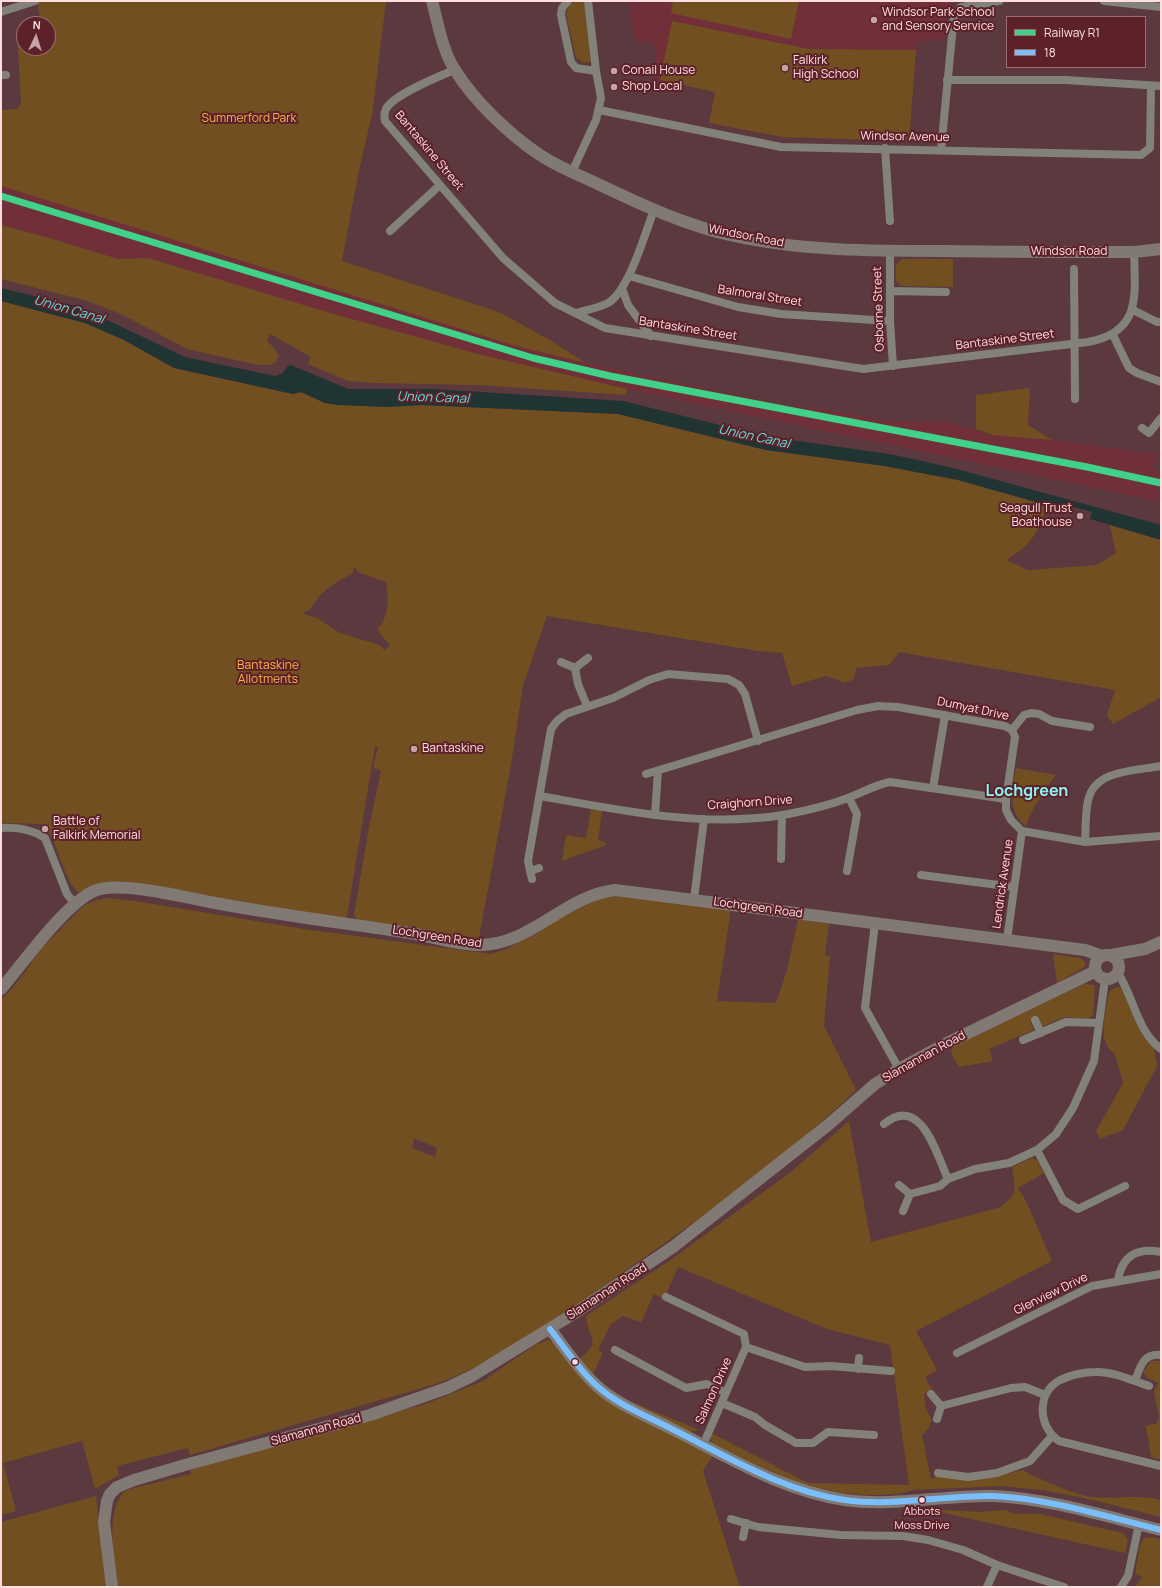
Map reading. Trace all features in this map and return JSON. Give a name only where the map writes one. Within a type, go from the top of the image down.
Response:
[{"type":"street","name":"Windsor Road","points":[[432,1],[454,70],[496,119],[518,138],[541,156],[572,172],[654,210],[706,228],[765,242],[798,246],[890,251],[1134,252],[1161,249]]},
{"type":"street","points":[[568,1],[562,8],[561,15],[571,62],[576,68],[596,71]]},
{"type":"street","points":[[572,172],[599,110],[601,98],[596,71],[588,1]]},
{"type":"street","points":[[941,150],[954,15],[961,7],[999,1]]},
{"type":"street","points":[[1104,1],[1161,7]]},
{"type":"street","points":[[1,12],[35,2]]},
{"type":"street","name":"Bantaskine Street","points":[[454,70],[410,90],[389,104],[384,115],[385,122],[503,258],[555,303],[606,328],[863,369],[1102,340],[1113,335]]},
{"type":"street","points":[[947,80],[1066,80],[1161,86]]},
{"type":"street","name":"Windsor Avenue","points":[[599,110],[781,147],[885,148],[1141,155],[1150,148],[1151,86]]},
{"type":"street","points":[[885,148],[890,221]]},
{"type":"street","points":[[390,231],[440,185]]},
{"type":"street","points":[[576,313],[610,302],[622,288],[629,276],[654,210]]},
{"type":"street","name":"Osborne Street","points":[[890,251],[890,321],[893,366]]},
{"type":"street","points":[[1134,252],[1135,301],[1133,310],[1128,319],[1113,335],[1129,368],[1136,374],[1161,382]]},
{"type":"street","points":[[1074,269],[1076,399]]},
{"type":"street","name":"Balmoral Street","points":[[629,276],[738,307],[781,314],[890,321]]},
{"type":"street","points":[[622,288],[628,305],[651,336]]},
{"type":"street","points":[[890,291],[946,292]]},
{"type":"street","points":[[1133,310],[1161,322]]},
{"type":"street","points":[[1142,428],[1149,433],[1161,418]]},
{"type":"street","points":[[575,668],[588,658]]},
{"type":"street","points":[[561,662],[575,668]]},
{"type":"street","points":[[575,668],[578,684],[586,706]]},
{"type":"street","points":[[539,868],[531,875],[528,861],[545,762],[551,729],[557,721],[566,714],[612,698],[649,680],[668,674],[728,679],[739,685],[745,694],[758,741]]},
{"type":"street","name":"Dumyat Drive","points":[[646,774],[857,710],[878,706],[898,707],[1005,726],[1012,730],[1015,737],[1006,799],[1006,810],[1011,820],[1022,831]]},
{"type":"street","points":[[1012,730],[1024,715],[1031,713],[1039,714],[1052,720],[1090,727]]},
{"type":"street","points":[[933,788],[944,715]]},
{"type":"street","points":[[1085,842],[1088,800],[1097,783],[1114,774],[1161,766]]},
{"type":"street","points":[[655,815],[658,771]]},
{"type":"street","name":"Craighorn Drive","points":[[540,796],[655,815],[704,819],[782,815],[818,808],[849,798],[877,784],[890,782],[1006,799]]},
{"type":"street","points":[[847,871],[857,814],[849,798]]},
{"type":"street","points":[[780,859],[783,835],[782,815]]},
{"type":"street","points":[[694,899],[704,819]]},
{"type":"street","points":[[1,828],[25,829],[37,832],[45,838],[52,853],[64,889],[75,904]]},
{"type":"street","points":[[1022,831],[1085,842],[1161,836]]},
{"type":"street","name":"Lendrick Avenue","points":[[1007,940],[1022,831]]},
{"type":"street","points":[[921,874],[1014,887]]},
{"type":"street","name":"Lochgreen Road","points":[[1,989],[75,904],[95,891],[114,888],[137,890],[237,907],[412,933],[474,945],[489,945],[516,938],[584,898],[600,892],[615,890],[694,899],[1070,949],[1102,965]]},
{"type":"street","points":[[875,923],[865,1008],[899,1069]]},
{"type":"street","name":"Slamannan Road","points":[[112,1587],[104,1522],[107,1501],[117,1487],[134,1480],[185,1465],[370,1415],[447,1388],[493,1364],[628,1278],[673,1247],[828,1125],[875,1084],[945,1044],[1102,965],[1161,942]]},
{"type":"street","name":"Slamannan Road","points":[[1102,965],[1112,978],[1119,970],[1145,949]]},
{"type":"street","points":[[910,1194],[940,1186],[948,1179],[975,1169],[1009,1163],[1036,1150],[1056,1134],[1073,1108],[1094,1061],[1099,1023],[1102,965],[1117,960],[1119,970],[1141,1026],[1151,1040],[1161,1049]]},
{"type":"street","points":[[1035,1020],[1041,1033]]},
{"type":"street","points":[[1023,1040],[1066,1022],[1099,1023]]},
{"type":"street","points":[[884,1124],[893,1116],[902,1114],[917,1118],[927,1132],[948,1179]]},
{"type":"street","points":[[1036,1150],[1063,1200],[1078,1209],[1124,1186]]},
{"type":"street","points":[[899,1185],[910,1194]]},
{"type":"street","points":[[903,1211],[910,1194]]},
{"type":"street","points":[[1118,1280],[1123,1263],[1131,1255],[1142,1251],[1153,1250],[1161,1252]]},
{"type":"street","name":"Glenview Drive","points":[[957,1353],[1092,1286],[1118,1280],[1161,1274]]},
{"type":"street","points":[[666,1297],[744,1334],[746,1347],[800,1366],[817,1368],[831,1366],[891,1371]]},
{"type":"street","points":[[550,1328],[581,1371],[598,1387],[621,1403],[759,1473],[794,1488],[840,1499],[872,1502],[991,1496],[1013,1497],[1161,1530]]},
{"type":"street","name":"Salmon Drive","points":[[703,1445],[746,1347]]},
{"type":"street","points":[[615,1350],[686,1388],[707,1384],[726,1393]]},
{"type":"street","points":[[1135,1381],[1142,1362],[1146,1358],[1151,1355],[1161,1355]]},
{"type":"street","points":[[858,1369],[859,1358]]},
{"type":"street","points":[[1149,1386],[1098,1371],[1081,1373],[1059,1380],[1045,1395],[1043,1415],[1047,1430],[1059,1441],[1161,1466]]},
{"type":"street","points":[[941,1406],[1011,1388],[1024,1388],[1045,1395]]},
{"type":"street","points":[[931,1394],[941,1406]]},
{"type":"street","points":[[722,1403],[756,1417],[765,1425],[796,1443],[812,1443],[828,1432],[874,1434]]},
{"type":"street","points":[[937,1419],[941,1406]]},
{"type":"street","points":[[938,1473],[968,1477],[997,1473],[1030,1461],[1052,1436]]},
{"type":"street","points":[[731,1519],[758,1526],[841,1535],[903,1536],[928,1540],[963,1550],[997,1565],[1064,1587]]},
{"type":"street","points":[[743,1537],[746,1523]]},
{"type":"street","points":[[1121,1587],[1128,1576],[1139,1524]]},
{"type":"street","points":[[987,1587],[997,1565]]},
{"type":"shaded area","name":"Falkirk High School","points":[[628,1],[959,1],[954,3],[944,16],[947,21],[944,40],[917,41],[909,141],[782,137],[709,123],[715,92],[653,79],[656,58],[653,43],[635,41]]},
{"type":"shaded area","points":[[1,156],[499,312],[548,339],[586,363],[789,406],[816,408],[890,421],[948,422],[992,435],[1052,440],[1158,454],[1152,469],[1161,471],[1161,502],[627,389],[478,354],[327,312],[148,258],[118,259],[1,225]]},
{"type":"green space","name":"Summerford Park","points":[[37,1],[386,1],[372,115],[359,170],[342,261],[499,312],[548,339],[586,363],[516,346],[1,186],[1,110],[18,109],[21,102],[18,56],[56,56],[56,16],[40,16]]},
{"type":"green space","points":[[584,1],[592,58],[590,62],[584,63],[576,58],[566,14],[569,4]]},
{"type":"green space","points":[[673,1],[799,1],[791,39],[671,13]]},
{"type":"green space","name":"Falkirk High School","points":[[672,21],[809,49],[916,50],[909,141],[782,137],[709,123],[715,92],[660,80]]},
{"type":"green space","points":[[1,225],[118,259],[148,258],[327,312],[478,354],[627,389],[626,395],[478,385],[348,381],[308,364],[311,357],[270,334],[267,340],[279,355],[276,362],[271,365],[258,365],[187,349],[121,314],[88,301],[1,279]]},
{"type":"green space","points":[[902,259],[953,259],[953,287],[901,286],[896,281],[896,265]]},
{"type":"green space","name":"Bantaskine Allotments","points":[[1,301],[85,323],[124,340],[174,368],[293,394],[301,392],[325,403],[387,407],[422,405],[618,414],[766,450],[884,466],[958,480],[1043,504],[1046,509],[1036,533],[1027,545],[1006,560],[1028,570],[1097,565],[1116,553],[1110,525],[1161,540],[1161,697],[1113,724],[1107,715],[1115,690],[899,652],[889,665],[856,668],[854,679],[845,683],[826,676],[792,686],[782,653],[758,651],[547,616],[523,685],[511,765],[479,938],[389,927],[357,920],[354,915],[369,827],[381,771],[373,767],[378,747],[375,746],[347,916],[341,921],[135,887],[86,890],[78,893],[67,876],[53,840],[43,824],[1,823]],"holes":[[[354,567],[360,573],[386,582],[386,613],[377,629],[390,646],[384,650],[380,645],[340,633],[317,618],[302,613],[310,610],[318,598],[328,588],[353,573]]]},
{"type":"green space","points":[[1030,388],[1028,425],[1052,440],[992,435],[976,429],[976,395]]},
{"type":"green space","points":[[1016,768],[1056,775],[1039,799],[1026,826],[1020,820],[1013,807],[1012,791]]},
{"type":"green space","points":[[591,809],[602,811],[598,840],[605,842],[606,845],[562,861],[566,835],[586,838]]},
{"type":"green space","points":[[604,895],[731,909],[717,1001],[776,1003],[787,970],[798,919],[829,924],[825,955],[830,956],[824,1026],[856,1090],[801,1139],[743,1186],[578,1304],[534,1334],[488,1361],[439,1383],[190,1455],[188,1448],[117,1466],[119,1475],[95,1489],[82,1441],[3,1463],[16,1511],[1,1515],[1,999],[11,990],[39,951],[83,906],[94,901],[107,898],[136,901],[304,929],[491,954],[508,948],[538,933],[566,912]],"holes":[[[414,1138],[437,1148],[435,1157],[412,1148]]]},
{"type":"green space","points":[[1053,954],[1080,958],[1085,962],[1085,967],[1057,983]]},
{"type":"green space","points":[[1084,984],[1094,985],[1095,990],[1093,1015],[1088,1019],[1065,1017],[1041,1027],[1037,1018],[1030,1021],[1034,1030],[989,1049],[993,1061],[959,1067],[951,1052],[954,1044]]},
{"type":"green space","points":[[1118,987],[1125,989],[1130,1009],[1142,1035],[1154,1049],[1157,1066],[1123,1130],[1100,1139],[1096,1131],[1123,1083],[1115,1054],[1109,1049],[1104,1035],[1104,1019],[1108,995],[1111,990]]},
{"type":"green space","points":[[849,1121],[871,1242],[1001,1207],[1011,1198],[1013,1194],[1015,1185],[1012,1167],[1032,1158],[1037,1160],[1044,1173],[1018,1188],[1026,1201],[1052,1261],[916,1331],[937,1370],[926,1376],[927,1382],[932,1388],[924,1395],[926,1409],[932,1420],[928,1429],[922,1435],[931,1479],[939,1476],[993,1477],[1023,1470],[1058,1487],[1086,1496],[1105,1498],[1142,1497],[1161,1500],[1161,1517],[1093,1500],[1043,1490],[1000,1486],[912,1490],[900,1494],[879,1495],[834,1491],[793,1480],[754,1464],[713,1444],[711,1441],[711,1433],[808,1483],[909,1485],[890,1345],[827,1329],[678,1267],[664,1299],[654,1294],[641,1322],[623,1316],[611,1324],[598,1350],[603,1353],[592,1376],[581,1362],[581,1357],[588,1352],[593,1343],[586,1316],[672,1259],[792,1171]]},
{"type":"green space","points":[[548,1340],[554,1343],[590,1388],[626,1411],[713,1455],[703,1471],[740,1587],[117,1587],[112,1537],[113,1523],[115,1510],[125,1491],[191,1474],[190,1470],[428,1403],[483,1381],[535,1345]]},
{"type":"green space","points":[[1151,1361],[1161,1361],[1161,1460],[1151,1457],[1146,1426],[1156,1424],[1159,1418],[1154,1392],[1158,1383],[1146,1377],[1143,1372]]},
{"type":"green space","points":[[630,1401],[699,1430],[690,1432]]},
{"type":"green space","points":[[96,1496],[106,1587],[1,1587],[1,1522]]},
{"type":"green space","points":[[926,1509],[980,1512],[1005,1510],[1015,1514],[1040,1514],[1123,1533],[1128,1540],[1125,1553]]},
{"type":"green space","points":[[1150,1537],[1161,1539],[1161,1587],[1135,1587],[1142,1577],[1135,1574],[1140,1544],[1144,1538]]},
{"type":"water","name":"Union Canal","points":[[1,288],[80,307],[185,357],[275,376],[282,374],[288,366],[291,365],[348,389],[433,389],[623,401],[764,436],[895,455],[953,468],[1161,525],[1161,540],[1090,519],[1092,512],[1073,507],[1071,512],[958,480],[884,466],[766,450],[618,414],[422,405],[387,407],[337,405],[325,403],[301,392],[293,394],[174,368],[124,340],[85,323],[1,301]]},
{"type":"rail line","name":"R1","points":[[1,196],[533,358],[610,376],[1087,467],[1161,483]]},
{"type":"transit line","name":"18","points":[[550,1329],[584,1373],[605,1393],[614,1399],[756,1472],[800,1489],[822,1496],[863,1502],[900,1502],[975,1496],[1035,1500],[1161,1530]]},
{"type":"place","name":"Windsor Park School and Sensory Service","points":[[874,20]]},
{"type":"place","name":"Falkirk High School","points":[[785,68]]},
{"type":"place","name":"Conail House","points":[[614,71]]},
{"type":"place","name":"Shop Local","points":[[614,87]]},
{"type":"place","name":"Seagull Trust Boathouse","points":[[1080,516]]},
{"type":"place","name":"Bantaskine","points":[[414,749]]},
{"type":"place","name":"Battle of Falkirk Memorial","points":[[45,829]]},
{"type":"place","name":"Abbots Moss Drive","points":[[922,1500]]},
{"type":"district","name":"Lochgreen","points":[[1027,792]]}]
